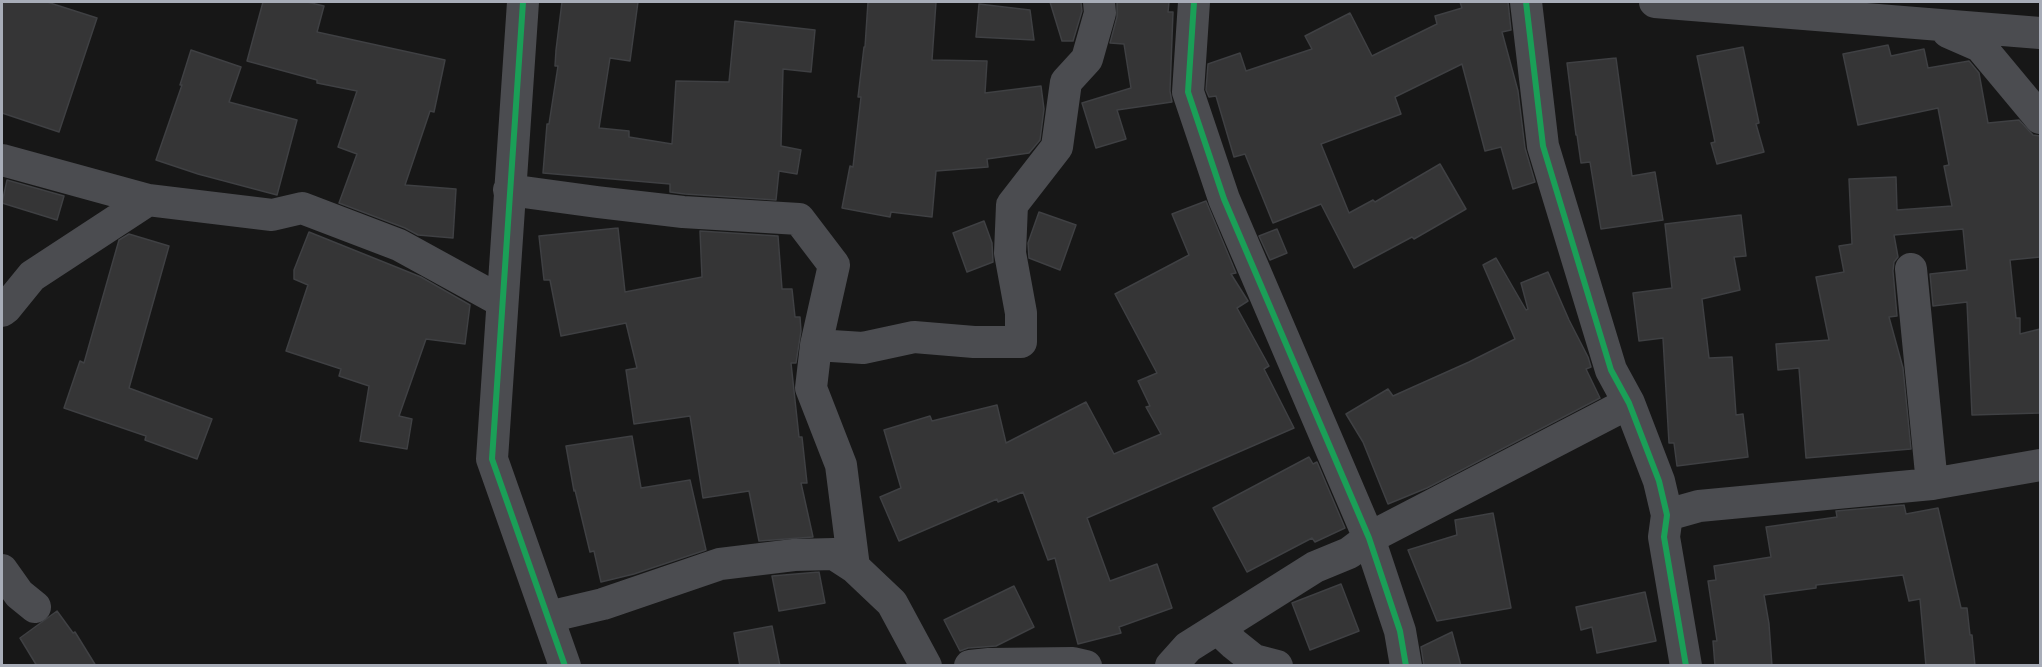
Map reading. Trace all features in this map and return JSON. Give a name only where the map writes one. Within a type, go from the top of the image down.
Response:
[{"type":"street","points":[[523,2],[492,459],[565,666]]},
{"type":"street","points":[[816,345],[863,348],[914,337],[974,342],[1021,342],[1021,313],[1010,253],[1012,205],[1057,147],[1066,82],[1087,59],[1100,13],[1099,2]]},
{"type":"street","points":[[1194,2],[1188,92],[1224,199],[1369,537],[1400,631],[1406,666]]},
{"type":"street","points":[[1526,2],[1543,146],[1611,369],[1629,403],[1659,481],[1667,515],[1664,537],[1686,666]]},
{"type":"street","points":[[1655,2],[1920,13],[2040,33]]},
{"type":"street","points":[[1920,13],[1980,46],[2040,118]]},
{"type":"street","points":[[2,160],[148,200],[272,215],[302,208],[399,245],[501,301]]},
{"type":"street","points":[[510,190],[683,212],[799,219],[834,265],[816,345],[811,388],[841,465],[854,567]]},
{"type":"street","points":[[2,311],[32,276],[148,200]]},
{"type":"street","points":[[1911,269],[1932,484]]},
{"type":"street","points":[[1172,666],[1188,647],[1316,567],[1349,553],[1369,537],[1629,403]]},
{"type":"street","points":[[1667,515],[1699,506],[1932,484],[2040,465]]},
{"type":"street","points":[[548,617],[603,604],[720,564],[794,555],[834,554],[854,567],[892,603],[926,666]]},
{"type":"street","points":[[2,570],[19,594],[35,607]]},
{"type":"street","points":[[1218,628],[1254,660],[1277,666]]},
{"type":"street","points":[[970,666],[989,664],[1077,665]]},
{"type":"building","points":[[2,2],[47,2],[97,18],[59,132],[2,113]]},
{"type":"building","points":[[263,2],[307,2],[324,6],[317,32],[445,60],[434,112],[430,111],[405,185],[456,189],[453,238],[418,235],[339,203],[357,154],[338,147],[357,91],[317,83],[317,80],[247,61]]},
{"type":"building","points":[[562,2],[638,2],[630,61],[610,58],[599,128],[629,131],[629,137],[672,144],[676,81],[729,82],[735,21],[815,30],[811,72],[783,69],[781,146],[801,150],[797,174],[779,171],[776,200],[685,194],[670,192],[670,184],[543,173],[547,124],[549,124],[558,66],[555,66]]},
{"type":"building","points":[[868,2],[936,2],[932,60],[987,61],[985,93],[1041,86],[1044,109],[1040,140],[1029,153],[987,159],[988,167],[936,171],[932,217],[891,212],[890,217],[842,208],[850,166],[853,167]]},
{"type":"building","points":[[1050,2],[1081,2],[1082,11],[1073,41],[1062,41]]},
{"type":"building","points":[[1117,2],[1169,2],[1168,12],[1173,12],[1170,91],[1172,102],[1117,110],[1126,139],[1096,148],[1082,103],[1131,88],[1124,44],[1110,43],[1117,17]]},
{"type":"building","points":[[1460,2],[1508,2],[1511,30],[1502,32],[1518,91],[1525,148],[1535,182],[1513,189],[1501,147],[1485,151],[1462,64],[1395,97],[1401,114],[1321,144],[1349,213],[1373,200],[1375,202],[1440,164],[1466,209],[1414,239],[1412,237],[1354,268],[1321,204],[1273,223],[1245,154],[1234,157],[1216,96],[1209,97],[1206,90],[1208,64],[1240,53],[1246,71],[1312,49],[1305,36],[1350,13],[1372,56],[1437,24],[1435,16],[1462,8]]},
{"type":"building","points":[[979,4],[1030,10],[1034,40],[976,37]]},
{"type":"building","points":[[1888,45],[1891,56],[1924,49],[1928,68],[1969,61],[1979,73],[1988,123],[2019,120],[2033,135],[2040,136],[2040,257],[2010,260],[2016,318],[2020,318],[2020,334],[2040,329],[2040,413],[1972,415],[1967,302],[1933,306],[1930,274],[1967,270],[1963,229],[1894,235],[1898,257],[1894,262],[1893,271],[1897,316],[1889,317],[1903,368],[1911,449],[1806,458],[1799,368],[1778,370],[1776,344],[1829,340],[1816,277],[1844,272],[1839,246],[1852,244],[1849,179],[1896,177],[1897,210],[1952,206],[1944,166],[1949,165],[1938,108],[1858,125],[1843,54]]},
{"type":"building","points":[[1743,47],[1759,123],[1756,124],[1764,152],[1717,164],[1711,143],[1715,142],[1697,56]]},
{"type":"building","points":[[191,50],[241,67],[229,102],[297,120],[277,195],[156,160],[182,85],[180,85]]},
{"type":"building","points":[[1616,58],[1632,176],[1655,172],[1663,220],[1601,229],[1590,162],[1581,163],[1567,63]]},
{"type":"building","points":[[7,180],[64,196],[57,220],[2,203]]},
{"type":"building","points":[[1206,201],[1236,273],[1231,274],[1248,301],[1237,308],[1269,366],[1264,369],[1294,428],[1087,518],[1110,581],[1157,564],[1172,608],[1119,627],[1121,633],[1078,644],[1055,558],[1048,560],[1023,492],[998,502],[997,499],[899,541],[880,497],[901,488],[884,430],[930,416],[932,421],[997,405],[1006,443],[1086,402],[1114,454],[1161,434],[1146,407],[1150,406],[1138,381],[1157,373],[1115,294],[1189,255],[1172,214]]},
{"type":"building","points":[[1039,212],[1076,225],[1060,270],[1029,258],[1028,243]]},
{"type":"building","points":[[1741,215],[1746,256],[1734,257],[1740,290],[1702,299],[1709,358],[1732,357],[1736,415],[1743,414],[1748,457],[1677,466],[1674,443],[1669,443],[1663,338],[1639,341],[1633,293],[1672,288],[1665,224]]},
{"type":"building","points":[[984,221],[992,243],[993,262],[967,272],[953,233]]},
{"type":"building","points":[[618,228],[625,292],[702,277],[700,231],[778,236],[782,289],[792,289],[795,317],[800,317],[801,331],[796,363],[791,363],[799,437],[802,437],[807,483],[801,483],[813,537],[759,541],[749,491],[703,498],[690,416],[634,424],[626,370],[637,368],[626,323],[561,336],[550,280],[544,280],[539,236]]},
{"type":"building","points":[[1277,229],[1287,253],[1270,260],[1259,236]]},
{"type":"building","points":[[309,232],[421,277],[470,305],[465,344],[426,339],[399,416],[412,419],[407,449],[360,441],[369,386],[339,376],[341,369],[286,351],[308,285],[294,279],[294,270]]},
{"type":"building","points":[[129,234],[169,246],[129,388],[212,419],[197,459],[145,440],[146,436],[64,408],[80,361],[84,363],[119,240]]},
{"type":"building","points":[[1496,258],[1526,310],[1528,309],[1521,283],[1548,272],[1588,357],[1591,367],[1586,369],[1600,398],[1427,488],[1388,504],[1363,442],[1346,414],[1388,389],[1393,396],[1515,339],[1483,265]]},
{"type":"building","points":[[632,436],[641,488],[690,480],[706,550],[634,574],[601,582],[594,551],[590,552],[574,491],[566,446]]},
{"type":"building","points":[[1309,457],[1313,464],[1317,462],[1345,528],[1315,542],[1312,538],[1247,572],[1213,508]]},
{"type":"building","points":[[1904,505],[1906,514],[1938,508],[1961,608],[1967,608],[1975,666],[1926,666],[1920,599],[1909,601],[1903,575],[1816,585],[1816,588],[1764,595],[1772,666],[1715,666],[1713,641],[1717,641],[1708,581],[1716,580],[1714,566],[1771,557],[1766,527],[1837,517],[1836,511]]},
{"type":"building","points":[[1493,513],[1511,608],[1437,621],[1408,550],[1457,535],[1455,520]]},
{"type":"building","points":[[819,572],[825,603],[779,611],[772,576]]},
{"type":"building","points":[[1341,584],[1359,631],[1310,650],[1292,603]]},
{"type":"building","points":[[1014,586],[1034,627],[996,646],[968,648],[960,651],[944,620]]},
{"type":"building","points":[[1645,592],[1656,641],[1597,653],[1592,627],[1581,630],[1576,607]]},
{"type":"building","points":[[57,611],[73,633],[75,632],[96,666],[37,666],[20,638]]},
{"type":"building","points":[[772,626],[780,666],[740,666],[734,633]]},
{"type":"building","points":[[1452,632],[1461,666],[1424,666],[1421,647]]},
{"type":"cycle path","points":[[523,2],[492,459],[565,666]]},
{"type":"cycle path","points":[[1194,2],[1188,92],[1224,199],[1369,538],[1400,631],[1406,666]]},
{"type":"cycle path","points":[[1526,2],[1543,146],[1611,370],[1629,403],[1659,481],[1667,515],[1664,537],[1686,666]]}]
